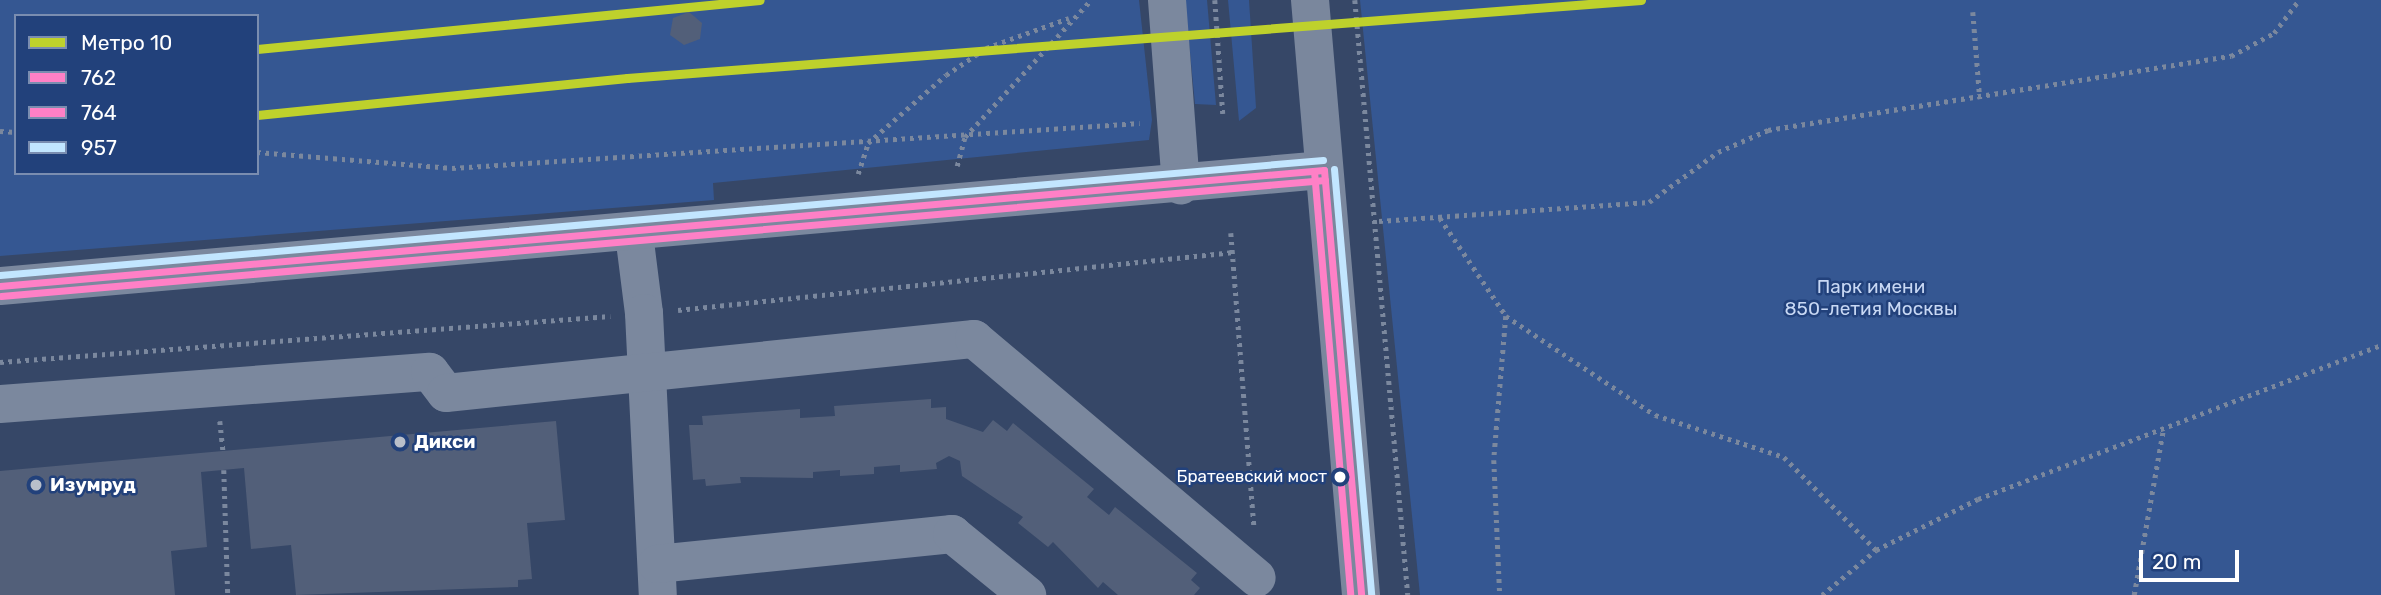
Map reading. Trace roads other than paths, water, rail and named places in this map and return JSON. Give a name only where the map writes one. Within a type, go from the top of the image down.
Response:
[{"type":"main road","points":[[1310,0],[1361,595]]},
{"type":"street","points":[[1167,0],[1181,185]]},
{"type":"street","points":[[0,286],[634,234],[1324,170]]},
{"type":"street","points":[[634,234],[644,313],[642,374],[657,580],[952,534],[1027,595]]},
{"type":"street","points":[[0,404],[430,372],[446,393],[974,339],[1257,578]]},
{"type":"metro line","name":"10","points":[[259,49],[760,0]]},
{"type":"metro line","name":"10","points":[[259,115],[627,78],[1641,0]]},
{"type":"place","name":"Дикси","points":[[400,442]]},
{"type":"place","name":"Братеевский мост","points":[[1340,477]]},
{"type":"place","name":"Изумруд","points":[[36,485]]},
{"type":"park label","name":"Парк имени 850-летия Москвы","points":[[1871,298]]}]
